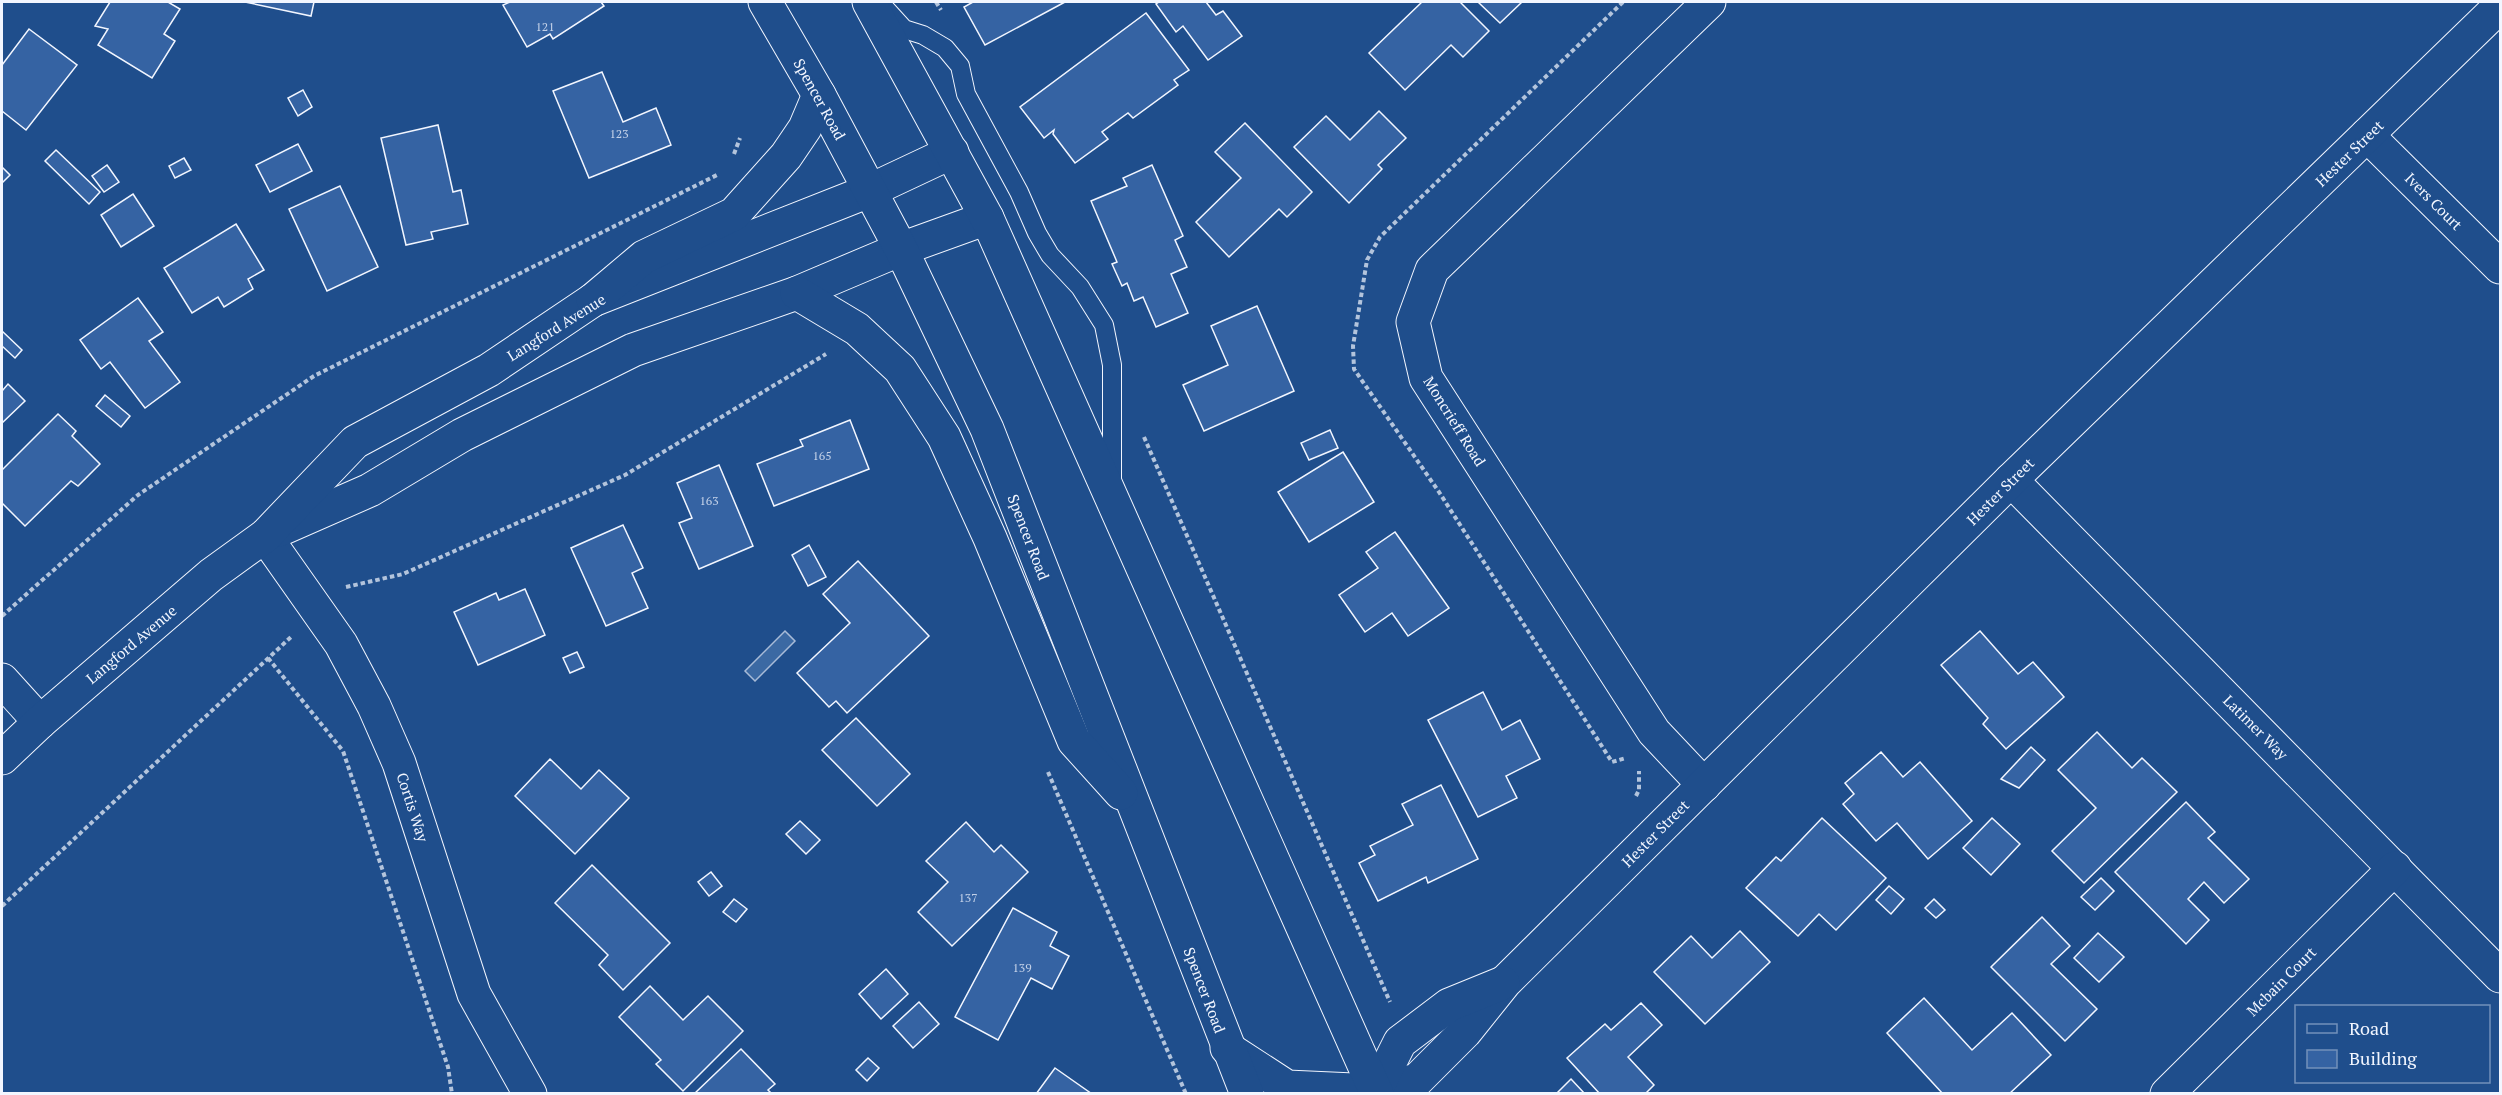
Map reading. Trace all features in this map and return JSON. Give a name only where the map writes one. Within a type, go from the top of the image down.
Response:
[{"type":"main road","name":"Spencer Road","points":[[765,2],[819,95],[901,249],[987,429],[1227,1048],[1247,1094]]},
{"type":"main road","points":[[869,2],[987,218],[1376,1093]]},
{"type":"main road","name":"Moncrieff Road","points":[[1704,785],[1654,732],[1426,378],[1413,322],[1432,270],[1709,2]]},
{"type":"main road","name":"Hester Street","points":[[1227,1048],[1287,1087],[1376,1093],[1418,1080],[1465,1032],[1505,982],[2011,480],[2500,6]]},
{"type":"main road","points":[[593,300],[644,257],[734,214],[786,156],[805,128],[819,95]]},
{"type":"main road","name":"Ivers Court","points":[[2367,135],[2500,267]]},
{"type":"main road","name":"Langford Avenue","points":[[2,758],[40,722],[211,575],[265,536],[355,442],[489,369],[593,300],[869,191],[952,152]]},
{"type":"main road","name":"Langford Avenue","points":[[265,536],[370,490],[462,435],[633,350],[797,293],[901,249],[987,218]]},
{"type":"main road","points":[[797,293],[857,329],[900,369],[944,437],[990,538],[1074,741],[1134,807]]},
{"type":"main road","name":"Latimer Way","points":[[2011,480],[2500,976]]},
{"type":"main road","name":"Cortis Way","points":[[265,536],[341,644],[374,706],[399,763],[474,994],[530,1094]]},
{"type":"main road","points":[[2,681],[40,722]]},
{"type":"main road","name":"Mcbain Court","points":[[2167,1094],[2395,868]]},
{"type":"main road","name":"Hester Street","points":[[1376,1093],[1400,1042],[1449,1005],[1505,982]]},
{"type":"lane","points":[[878,2],[904,29],[923,35],[945,48],[960,66],[966,94],[1019,192],[1037,233],[1050,255],[1080,287],[1104,325],[1112,365],[1112,475],[1115,503]]},
{"type":"path","points":[[2,616],[138,495],[314,376],[718,174]]},
{"type":"path","points":[[340,588],[403,574],[625,475],[834,350]]},
{"type":"path","points":[[1141,430],[1405,1038]]},
{"type":"path","points":[[2,906],[294,634]]},
{"type":"path","points":[[268,658],[343,751],[448,1067],[452,1094]]},
{"type":"water","points":[[785,631],[795,641],[755,681],[745,671]]},
{"type":"building","points":[[110,2],[168,2],[180,9],[164,34],[175,41],[152,78],[98,45],[108,29],[95,26]]},
{"type":"building","points":[[245,2],[314,2],[311,16]]},
{"type":"building","points":[[510,2],[601,2],[604,6],[553,39],[550,34],[527,47],[503,5]]},
{"type":"building","points":[[973,2],[1065,2],[985,45],[964,7]]},
{"type":"building","points":[[1159,2],[1206,2],[1216,15],[1223,11],[1242,36],[1208,60],[1183,26],[1176,32],[1156,4]]},
{"type":"building","points":[[1422,2],[1460,2],[1489,31],[1463,57],[1451,45],[1405,90],[1369,53]]},
{"type":"building","points":[[1478,2],[1522,2],[1500,23]]},
{"type":"building","points":[[1146,13],[1189,70],[1174,80],[1178,85],[1133,118],[1128,113],[1102,132],[1108,139],[1075,163],[1053,134],[1054,130],[1044,138],[1020,107]]},
{"type":"building","points":[[29,29],[77,65],[26,130],[2,111],[2,65]]},
{"type":"building","points":[[602,72],[623,122],[656,108],[671,145],[589,178],[553,91]]},
{"type":"building","points":[[303,90],[312,107],[298,116],[288,98]]},
{"type":"building","points":[[1379,111],[1406,138],[1378,165],[1382,169],[1349,203],[1294,147],[1326,116],[1350,140]]},
{"type":"building","points":[[1245,123],[1312,192],[1287,217],[1279,209],[1229,257],[1196,222],[1241,178],[1215,152]]},
{"type":"building","points":[[438,125],[453,192],[461,190],[468,224],[431,232],[433,239],[406,245],[381,138]]},
{"type":"building","points":[[298,144],[312,171],[270,192],[256,165]]},
{"type":"building","points":[[56,150],[100,192],[89,204],[45,161]]},
{"type":"building","points":[[184,158],[191,170],[175,178],[169,166]]},
{"type":"building","points":[[107,165],[119,182],[104,192],[92,176]]},
{"type":"building","points":[[1152,165],[1183,236],[1175,240],[1187,267],[1171,274],[1188,313],[1156,327],[1143,297],[1134,301],[1127,283],[1122,286],[1112,264],[1117,262],[1091,201],[1127,186],[1123,178]]},
{"type":"building","points":[[2,167],[10,175],[2,183]]},
{"type":"building","points":[[340,186],[378,267],[327,291],[289,209]]},
{"type":"building","points":[[133,194],[154,226],[121,247],[101,215]]},
{"type":"building","points":[[236,224],[264,270],[248,279],[253,289],[224,307],[218,297],[192,313],[164,268]]},
{"type":"building","points":[[138,298],[163,332],[149,341],[180,382],[145,408],[110,362],[101,369],[80,340]]},
{"type":"building","points":[[1257,306],[1294,391],[1204,431],[1183,385],[1228,365],[1211,326]]},
{"type":"building","points":[[2,331],[22,350],[15,358],[2,346]]},
{"type":"building","points":[[8,384],[25,401],[2,423],[2,391]]},
{"type":"building","points":[[105,395],[130,416],[121,427],[96,406]]},
{"type":"building","points":[[58,414],[76,431],[72,436],[100,464],[78,486],[71,481],[25,526],[2,503],[2,470]]},
{"type":"building","points":[[850,420],[869,469],[774,506],[757,464],[803,446],[800,440]]},
{"type":"building","points":[[1330,430],[1338,448],[1309,460],[1301,443]]},
{"type":"building","points":[[1343,452],[1374,502],[1309,542],[1278,492]]},
{"type":"building","points":[[719,465],[753,546],[699,569],[679,523],[692,518],[677,483]]},
{"type":"building","points":[[623,525],[643,568],[632,573],[648,608],[606,626],[571,548]]},
{"type":"building","points":[[1395,532],[1449,608],[1408,636],[1392,613],[1365,632],[1339,595],[1378,568],[1366,552]]},
{"type":"building","points":[[809,545],[826,577],[808,586],[792,555]]},
{"type":"building","points":[[858,561],[929,636],[847,713],[836,701],[829,707],[797,673],[850,623],[823,594]]},
{"type":"building","points":[[525,589],[545,635],[478,665],[454,612],[496,593],[499,600]]},
{"type":"building","points":[[1980,631],[2018,674],[2033,662],[2064,697],[2006,749],[1983,724],[1988,718],[1941,665]]},
{"type":"building","points":[[577,652],[584,667],[570,673],[563,658]]},
{"type":"building","points":[[1483,692],[1502,730],[1520,720],[1540,759],[1506,776],[1517,798],[1478,817],[1428,720]]},
{"type":"building","points":[[856,718],[910,774],[877,806],[822,750]]},
{"type":"building","points":[[2097,732],[2132,768],[2142,758],[2177,792],[2084,883],[2052,851],[2096,808],[2058,770]]},
{"type":"building","points":[[2031,747],[2045,760],[2019,788],[2001,779]]},
{"type":"building","points":[[1881,752],[1903,777],[1920,762],[1972,821],[1928,859],[1897,823],[1876,841],[1843,804],[1854,794],[1845,783]]},
{"type":"building","points":[[550,759],[581,789],[599,770],[629,798],[575,854],[515,796]]},
{"type":"building","points":[[1441,785],[1478,859],[1428,883],[1426,877],[1378,901],[1359,863],[1375,855],[1370,846],[1413,825],[1402,804]]},
{"type":"building","points":[[2186,802],[2215,832],[2208,838],[2249,879],[2224,903],[2204,882],[2188,899],[2209,920],[2186,944],[2115,872]]},
{"type":"building","points":[[1822,818],[1886,878],[1836,930],[1819,914],[1798,936],[1746,888],[1776,857],[1781,861]]},
{"type":"building","points":[[1992,818],[2020,844],[1991,875],[1963,848]]},
{"type":"building","points":[[800,821],[820,840],[806,854],[786,834]]},
{"type":"building","points":[[966,822],[994,852],[1001,845],[1028,872],[952,946],[918,912],[948,882],[926,861]]},
{"type":"building","points":[[592,865],[670,943],[623,990],[599,965],[608,955],[555,903]]},
{"type":"building","points":[[711,872],[722,886],[709,896],[698,882]]},
{"type":"building","points":[[2101,878],[2114,891],[2095,910],[2081,897]]},
{"type":"building","points":[[1889,886],[1904,899],[1891,914],[1876,900]]},
{"type":"building","points":[[734,899],[747,909],[736,922],[723,912]]},
{"type":"building","points":[[1934,899],[1945,910],[1936,918],[1925,908]]},
{"type":"building","points":[[1013,908],[1057,932],[1050,946],[1069,956],[1052,989],[1031,978],[998,1040],[955,1017]]},
{"type":"building","points":[[2042,917],[2070,946],[2051,964],[2097,1009],[2065,1041],[1991,967]]},
{"type":"building","points":[[1740,931],[1770,962],[1705,1024],[1654,972],[1691,936],[1712,958]]},
{"type":"building","points":[[2098,933],[2124,957],[2099,982],[2074,958]]},
{"type":"building","points":[[886,969],[908,994],[881,1019],[859,994]]},
{"type":"building","points":[[650,986],[683,1020],[708,996],[743,1031],[683,1091],[656,1064],[661,1060],[619,1017]]},
{"type":"building","points":[[1924,998],[1972,1050],[2012,1013],[2051,1055],[2009,1094],[1943,1094],[1887,1033]]},
{"type":"building","points":[[919,1002],[939,1024],[913,1048],[893,1026]]},
{"type":"building","points":[[1641,1003],[1662,1025],[1628,1057],[1654,1085],[1645,1094],[1600,1094],[1567,1058],[1605,1024],[1611,1030]]},
{"type":"building","points":[[741,1049],[775,1084],[768,1090],[772,1094],[694,1094]]},
{"type":"building","points":[[868,1058],[879,1068],[867,1081],[856,1070]]},
{"type":"building","points":[[1055,1068],[1092,1094],[1036,1094]]},
{"type":"building","points":[[1571,1079],[1585,1094],[1556,1094]]}]
